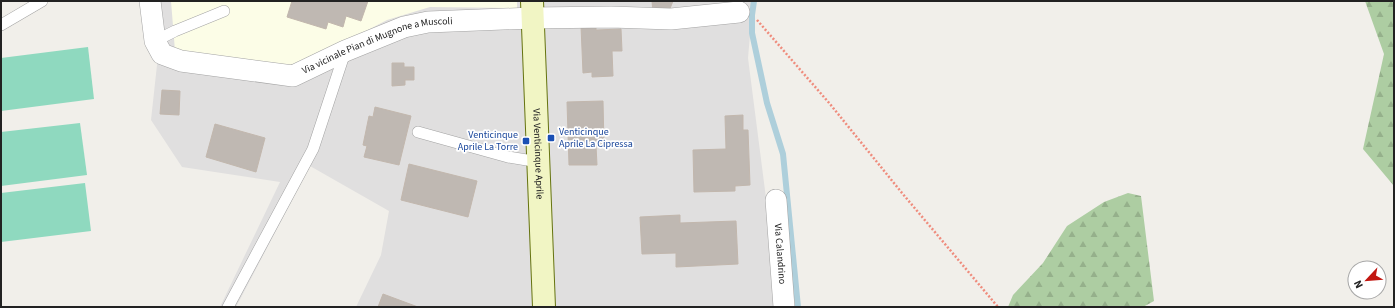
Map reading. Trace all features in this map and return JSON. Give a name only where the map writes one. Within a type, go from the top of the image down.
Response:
[{"type":"street","points":[[150,1],[155,41]]},
{"type":"street","name":"Via vicinale Pian di Mugnone a Muscoli","points":[[155,41],[162,54],[181,61],[293,76],[345,51],[404,27],[428,22],[532,9],[611,17],[671,19],[739,12]]},
{"type":"street","name":"Via Venticinque Aprile","points":[[532,9],[544,307]]},
{"type":"street","name":"Via Calandrino","points":[[776,200],[784,307]]},
{"type":"lane","points":[[1,25],[42,1]]},
{"type":"lane","points":[[155,41],[224,11]]},
{"type":"lane","points":[[228,307],[313,149],[345,51]]},
{"type":"lane","points":[[418,132],[508,157],[539,162]]},
{"type":"path","points":[[739,12],[755,17],[830,104],[902,193],[998,307]]},
{"type":"shaded area","points":[[152,1],[753,1],[748,58],[780,307],[356,307],[381,255],[389,211],[310,166],[236,307],[220,307],[280,182],[182,167],[151,120],[157,65]]},
{"type":"shaded area","points":[[171,1],[517,1],[517,8],[430,7],[387,20],[314,58],[290,65],[175,51]]},
{"type":"green space","points":[[1365,1],[1394,1],[1394,186],[1363,149],[1384,54]]},
{"type":"green space","points":[[88,47],[94,99],[1,111],[1,58]]},
{"type":"green space","points":[[80,123],[87,175],[1,186],[1,132]]},
{"type":"green space","points":[[85,183],[91,231],[1,242],[1,193]]},
{"type":"green space","points":[[1128,193],[1141,196],[1154,301],[1143,307],[1008,307],[1013,295],[1043,263],[1067,226],[1104,202]]},
{"type":"building","points":[[292,1],[368,1],[361,21],[346,16],[343,27],[328,22],[326,29],[287,17]]},
{"type":"building","points":[[652,1],[673,1],[669,11],[653,13]]},
{"type":"building","points":[[596,25],[596,30],[621,29],[622,51],[612,51],[613,76],[592,77],[592,72],[583,73],[581,26]]},
{"type":"building","points":[[392,63],[404,63],[404,67],[414,67],[414,80],[405,80],[405,85],[392,86]]},
{"type":"building","points":[[162,90],[180,91],[179,115],[160,114]]},
{"type":"building","points":[[603,101],[604,146],[596,146],[597,165],[569,165],[567,102]]},
{"type":"building","points":[[375,107],[411,116],[399,165],[364,157],[367,146],[363,145],[369,116],[373,117]]},
{"type":"building","points":[[743,115],[743,130],[748,130],[750,185],[735,186],[735,191],[694,192],[693,150],[726,149],[725,116]]},
{"type":"building","points":[[215,124],[265,138],[256,172],[206,157]]},
{"type":"building","points":[[409,164],[477,181],[468,217],[401,200]]},
{"type":"building","points":[[680,215],[680,223],[736,221],[738,264],[676,267],[676,253],[642,254],[640,217]]},
{"type":"building","points":[[383,294],[418,307],[378,307]]},
{"type":"waterway","points":[[754,1],[752,33],[767,103],[783,154],[798,307]]},
{"type":"place","name":"Venticinque Aprile La Cipressa","points":[[551,138]]},
{"type":"place","name":"Venticinque Aprile La Torre","points":[[526,141]]}]
